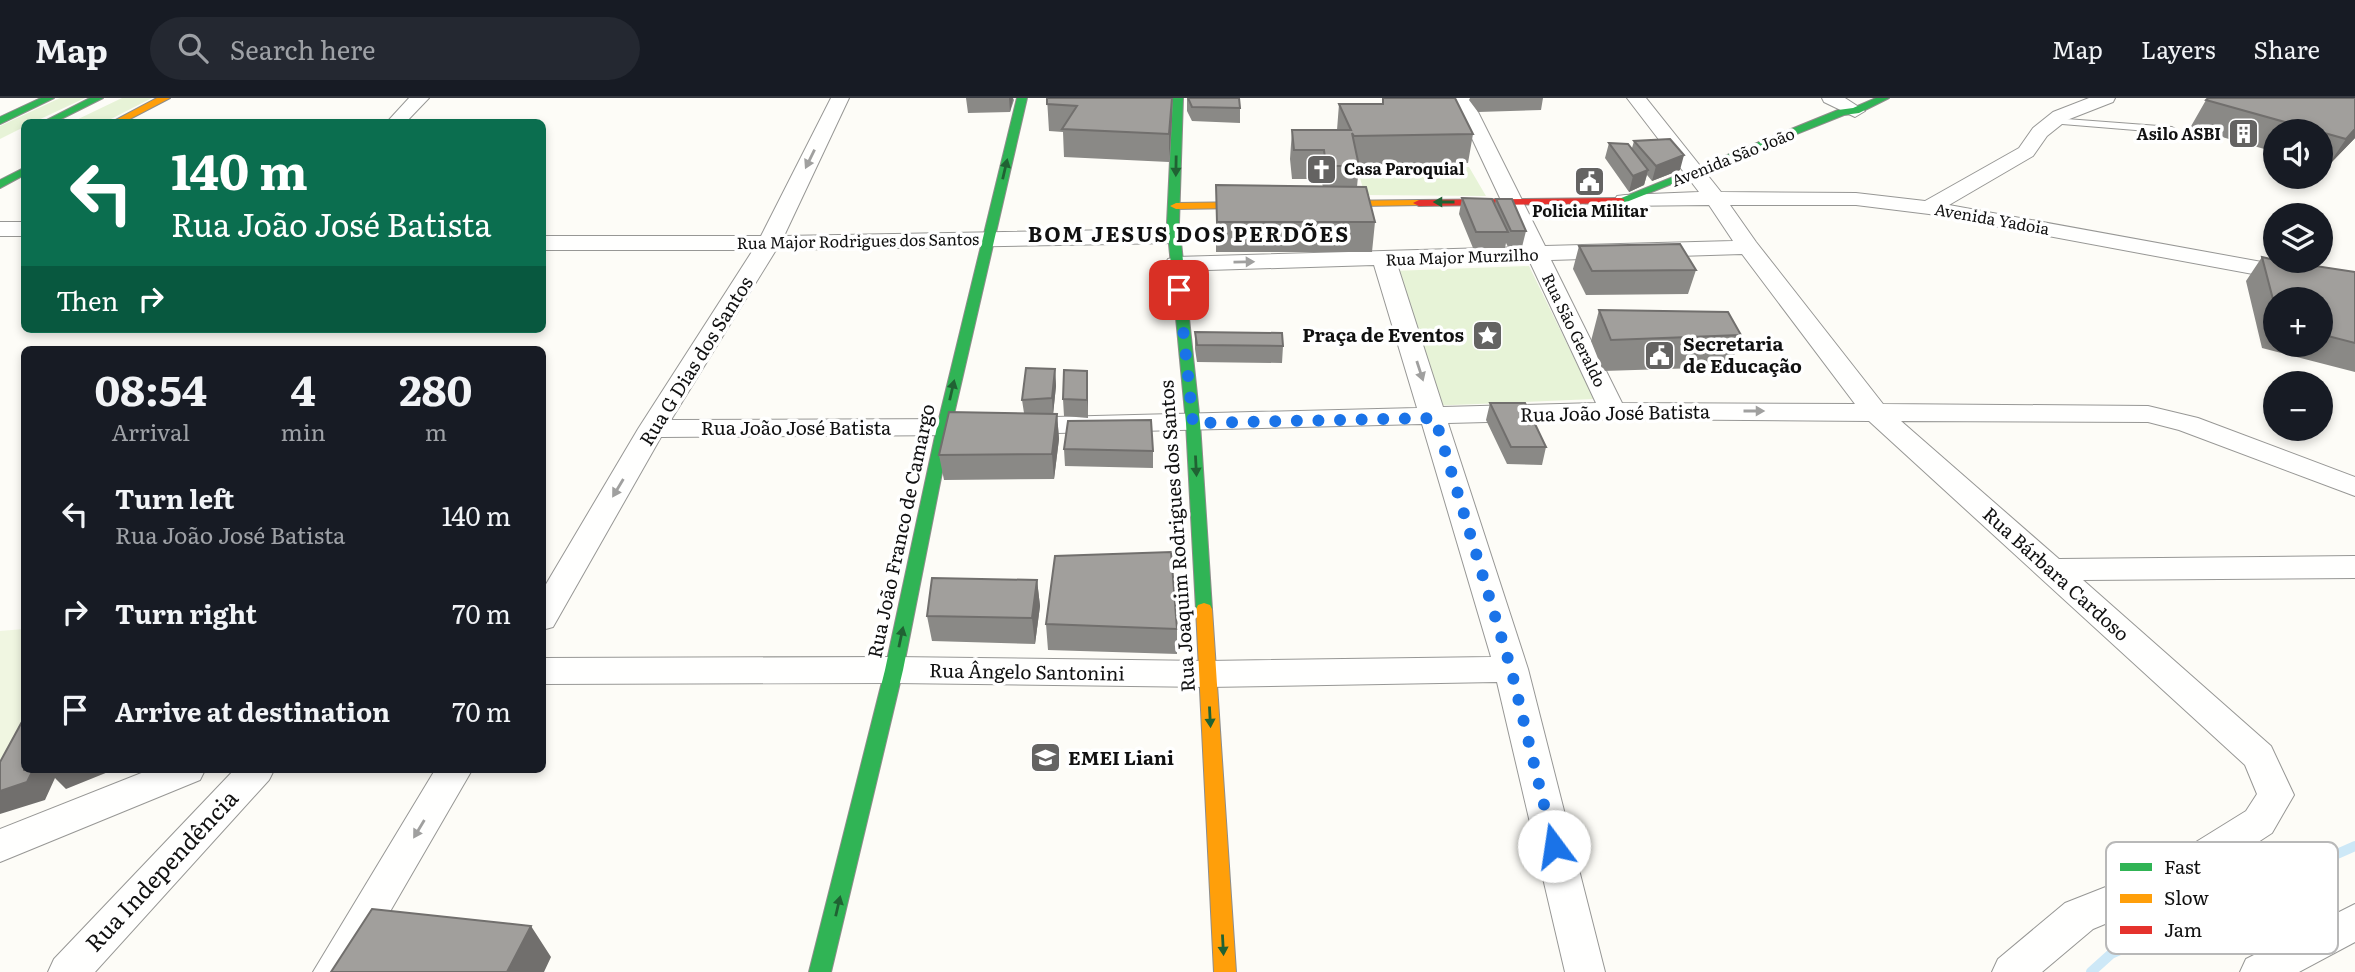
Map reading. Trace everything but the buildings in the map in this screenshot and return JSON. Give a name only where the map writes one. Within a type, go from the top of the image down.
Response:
[{"type":"main road","points":[[0,121],[49,98]]},
{"type":"main road","points":[[54,119],[98,98]]},
{"type":"main road","points":[[123,119],[165,98]]},
{"type":"main road","name":"Rua João Franco de Camargo","points":[[820,972],[894,670],[944,427],[1022,98]]},
{"type":"main road","name":"Rua Joaquim Rodrigues dos Santos","points":[[1178,98],[1174,221],[1176,264],[1193,423],[1225,972]]},
{"type":"main road","name":"Avenida São João","points":[[1625,201],[1846,105],[1884,98]]},
{"type":"main road","points":[[0,185],[21,173]]},
{"type":"main road","points":[[1174,221],[1512,202],[1625,201]]},
{"type":"street","points":[[399,119],[420,98]]},
{"type":"street","name":"Rua G Dias dos Santos","points":[[546,612],[652,429],[773,236],[840,98]]},
{"type":"street","name":"Rua São Geraldo","points":[[1462,98],[1613,411]]},
{"type":"street","name":"Rua Bárbara Cardoso","points":[[1636,98],[1715,198],[1748,247],[1874,411],[2259,756],[2276,795],[2259,822],[2228,842]]},
{"type":"street","points":[[1929,208],[2026,152],[2040,132],[2053,121],[2106,98]]},
{"type":"street","name":"Avenida Yadoia","points":[[1625,201],[1823,197],[1929,208],[2355,286]]},
{"type":"street","name":"Rua Major Rodrigues dos Santos","points":[[546,243],[990,233],[1174,221]]},
{"type":"street","name":"Rua Major Rodrigues dos Santos","points":[[546,229],[773,236]]},
{"type":"street","name":"Rua Major Murzilho","points":[[1176,264],[1748,247]]},
{"type":"street","points":[[1384,259],[1511,669],[1585,972]]},
{"type":"street","name":"Rua João José Batista","points":[[652,429],[1193,423],[1613,411],[2148,414],[2188,424],[2355,487]]},
{"type":"street","points":[[546,577],[575,561]]},
{"type":"street","points":[[2052,570],[2355,567]]},
{"type":"street","name":"Rua Ângelo Santonini","points":[[546,671],[894,670],[1207,674],[1511,669]]},
{"type":"street","points":[[0,846],[180,773]]},
{"type":"street","name":"Rua Independência","points":[[68,972],[253,773]]},
{"type":"street","points":[[333,972],[452,773]]},
{"type":"street","name":"Rua Bárbara Cardoso","points":[[2012,972],[2079,916],[2106,905]]},
{"type":"street","points":[[2338,931],[2355,922]]},
{"type":"street","points":[[2260,972],[2294,954]]},
{"type":"lane","points":[[2053,121],[2172,130]]},
{"type":"green space","points":[[60,98],[85,98],[40,119],[21,119],[21,128],[0,139],[0,126]]},
{"type":"green space","points":[[122,98],[152,98],[111,119],[78,119]]},
{"type":"green space","points":[[1469,167],[1486,196],[1365,195],[1357,168]]},
{"type":"green space","name":"Praça de Eventos","points":[[1529,266],[1594,399],[1429,406],[1393,271]]},
{"type":"green space","points":[[21,629],[21,742],[0,781],[0,631]]},
{"type":"waterway","points":[[2338,854],[2355,846]]},
{"type":"waterway","points":[[2091,972],[2111,954]]},
{"type":"traffic: fast","points":[[0,121],[49,98]]},
{"type":"traffic: fast","points":[[54,119],[98,98]]},
{"type":"traffic: fast","points":[[820,972],[894,670],[944,427],[1022,98]]},
{"type":"traffic: fast","points":[[1178,98],[1173,223],[1193,423],[1204,609]]},
{"type":"traffic: fast","points":[[1620,201],[1842,112],[1855,111],[1884,98]]},
{"type":"traffic: fast","points":[[0,185],[21,173]]},
{"type":"traffic: slow","points":[[123,119],[165,98]]},
{"type":"traffic: slow","points":[[1176,206],[1419,203]]},
{"type":"traffic: slow","points":[[1204,609],[1225,972]]},
{"type":"traffic: jam","points":[[1419,203],[1620,201]]},
{"type":"place","name":"Asilo ASBI","points":[[2244,134]]},
{"type":"place","name":"Casa Paroquial","points":[[1321,169]]},
{"type":"place","name":"Policia Militar","points":[[1590,182]]},
{"type":"place","name":"Praça de Eventos","points":[[1487,335]]},
{"type":"place","name":"Secretaria de Educação","points":[[1660,355]]},
{"type":"place","name":"EMEI Liani","points":[[1045,758]]},
{"type":"district","name":"BOM JESUS DOS PERDÕES","points":[[1189,235]]},
{"type":"route","points":[[1179,290],[1193,423],[1435,418],[1511,669],[1554,846]]}]
